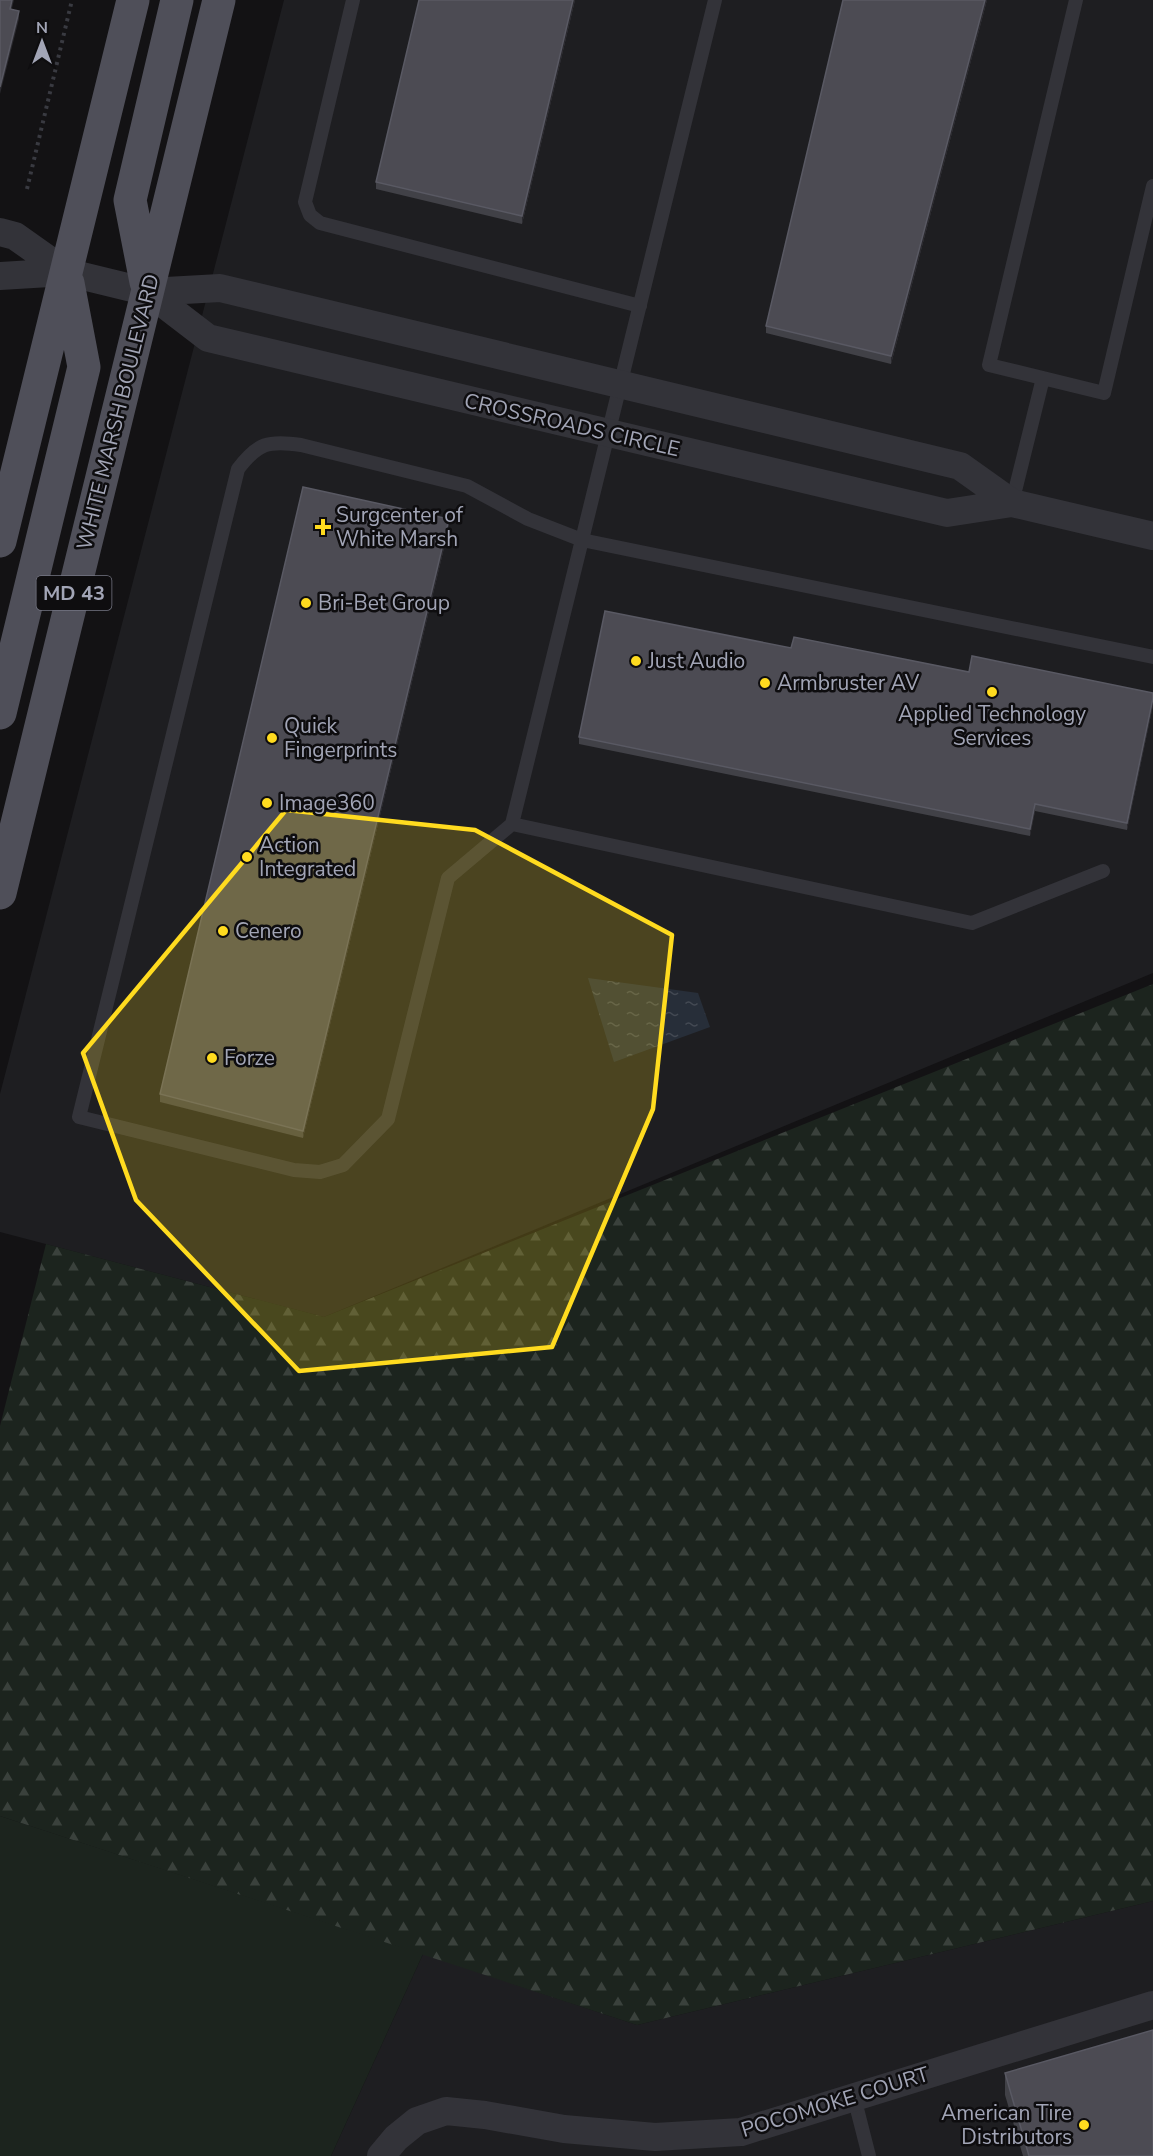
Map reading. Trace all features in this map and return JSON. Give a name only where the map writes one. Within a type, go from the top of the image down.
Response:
[{"type":"main road","points":[[0,541],[132,0]]},
{"type":"main road","points":[[148,292],[130,200],[177,0]]},
{"type":"main road","name":"WHITE MARSH BOULEVARD","points":[[0,893],[219,0]]},
{"type":"main road","points":[[0,713],[84,367],[66,272]]},
{"type":"street","name":"CROSSROADS CIRCLE","points":[[0,232],[15,236],[66,272]]},
{"type":"street","name":"CROSSROADS CIRCLE","points":[[0,276],[66,272],[148,292],[220,288],[960,466],[1012,503]]},
{"type":"street","name":"CROSSROADS CIRCLE","points":[[148,292],[208,338],[948,513],[1012,503],[1153,536]]},
{"type":"street","name":"POCOMOKE COURT","points":[[381,2156],[396,2138],[417,2121],[446,2111],[485,2115],[564,2129],[656,2137],[741,2132],[1153,2005]]},
{"type":"lane","points":[[353,0],[304,201],[310,215],[320,223],[640,306]]},
{"type":"lane","points":[[715,0],[620,384],[582,540],[512,824],[448,878],[388,1119],[343,1165],[320,1172],[294,1170],[79,1117],[238,469],[249,454],[264,444],[291,443],[467,486],[528,519],[582,540],[1153,657]]},
{"type":"lane","points":[[1076,0],[989,366],[1104,393],[1153,186]]},
{"type":"lane","points":[[1012,503],[1042,378]]},
{"type":"lane","points":[[512,824],[972,923],[1103,871]]},
{"type":"lane","points":[[854,2097],[869,2156]]},
{"type":"path","points":[[27,189],[72,0]]},
{"type":"highlighted area","points":[[286,810],[475,830],[672,935],[653,1109],[552,1347],[299,1371],[136,1200],[83,1053]]},
{"type":"shaded area","points":[[284,0],[1153,0],[1153,973],[324,1317],[0,1232],[0,1094]]},
{"type":"shaded area","points":[[1153,1901],[1153,2156],[331,2156],[423,1954],[637,2025]]},
{"type":"green space","points":[[1153,984],[1153,1901],[637,2025],[0,1816],[0,1426],[46,1244],[324,1317]]},
{"type":"green space","points":[[0,1816],[423,1954],[331,2156],[0,2156]]},
{"type":"water","points":[[588,978],[698,993],[710,1027],[614,1062]]},
{"type":"building","points":[[0,0],[12,0],[10,9],[19,11],[0,87]]},
{"type":"building","points":[[419,0],[573,0],[522,216],[376,182]]},
{"type":"building","points":[[843,0],[985,0],[891,356],[766,326]]},
{"type":"building","points":[[303,487],[449,519],[303,1131],[160,1094]]},
{"type":"building","points":[[605,611],[791,648],[794,637],[969,672],[972,656],[1153,693],[1127,823],[1035,804],[1030,829],[579,737]]},
{"type":"building","name":"American Tire Distributors","points":[[1153,2030],[1153,2156],[1029,2156],[1005,2073]]},
{"type":"place","name":"Surgcenter of White Marsh","points":[[323,527]]},
{"type":"place","name":"Bri-Bet Group","points":[[306,603]]},
{"type":"place","name":"Just Audio","points":[[636,661]]},
{"type":"place","name":"Armbruster AV","points":[[765,683]]},
{"type":"place","name":"Applied Technology Services","points":[[992,692]]},
{"type":"place","name":"Quick Fingerprints","points":[[272,738]]},
{"type":"place","name":"Image360","points":[[267,803]]},
{"type":"place","name":"Action Integrated","points":[[247,857]]},
{"type":"place","name":"Cenero","points":[[223,931]]},
{"type":"place","name":"Forze","points":[[212,1058]]},
{"type":"place","name":"American Tire Distributors","points":[[1084,2125]]}]
